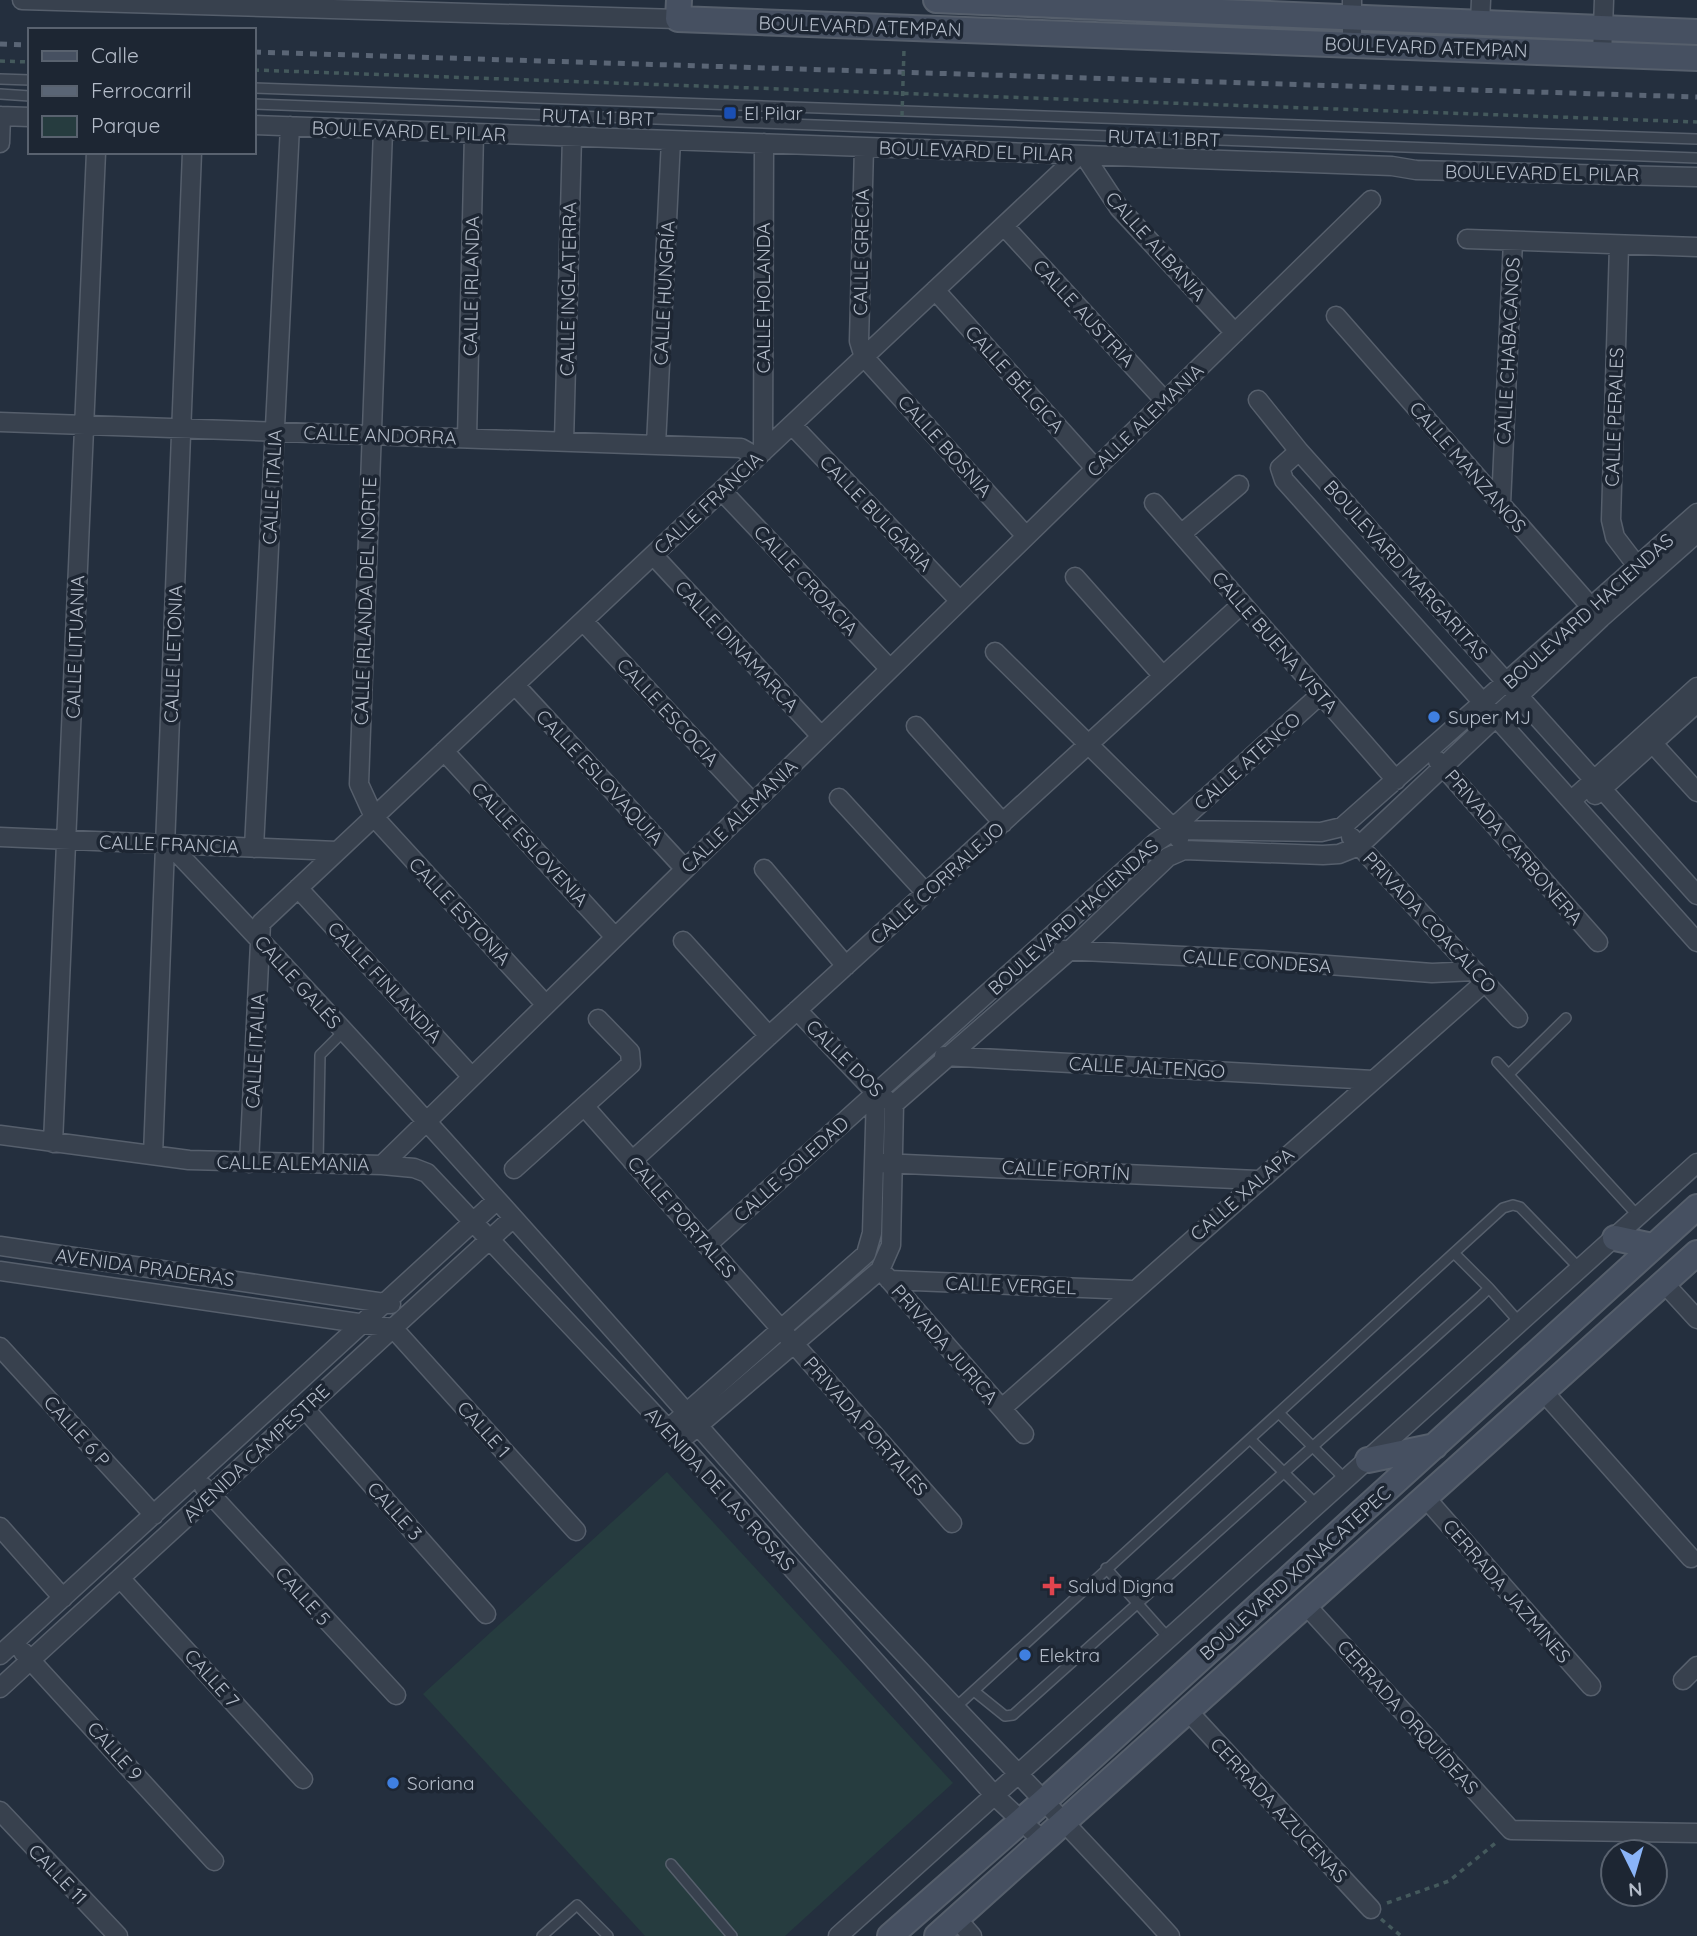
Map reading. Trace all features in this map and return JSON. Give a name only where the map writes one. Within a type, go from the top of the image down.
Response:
[{"type":"main road","name":"BOULEVARD ATEMPAN","points":[[936,0],[1480,11],[1603,28],[1697,32]]},
{"type":"main road","name":"BOULEVARD ATEMPAN","points":[[678,10],[1097,34],[1697,58]]},
{"type":"main road","name":"BOULEVARD XONACATEPEC","points":[[890,1936],[1045,1800],[1697,1207]]},
{"type":"main road","points":[[1615,1238],[1652,1246]]},
{"type":"main road","name":"BOULEVARD XONACATEPEC","points":[[937,1936],[964,1927],[1042,1840],[1697,1252]]},
{"type":"main road","points":[[1368,1460],[1435,1446]]},
{"type":"street","name":"BOULEVARD ATEMPAN","points":[[22,0],[678,10]]},
{"type":"street","points":[[1602,55],[1604,0]]},
{"type":"street","points":[[1097,2],[1097,34]]},
{"type":"street","points":[[1352,9],[1352,44]]},
{"type":"street","points":[[0,143],[1,116],[28,117]]},
{"type":"street","name":"BOULEVARD EL PILAR","points":[[256,125],[1392,166],[1416,170],[1697,177]]},
{"type":"street","name":"CALLE ITALIA","points":[[254,848],[290,126]]},
{"type":"street","name":"CALLE IRLANDA DEL NORTE","points":[[374,817],[359,784],[383,130]]},
{"type":"street","name":"CALLE IRLANDA","points":[[467,439],[474,133]]},
{"type":"street","name":"CALLE INGLATERRA","points":[[564,442],[572,136]]},
{"type":"street","name":"CALLE HUNGRÍA","points":[[656,445],[671,140]]},
{"type":"street","name":"CALLE HOLANDA","points":[[760,454],[764,144]]},
{"type":"street","name":"CALLE GRECIA","points":[[864,147],[859,341],[864,357]]},
{"type":"street","name":"CALLE LITUANIA","points":[[53,1143],[96,154]]},
{"type":"street","name":"CALLE LETONIA","points":[[153,1156],[192,154]]},
{"type":"street","name":"CALLE FRANCIA","points":[[260,940],[261,923],[1081,155]]},
{"type":"street","name":"CALLE ALBANIA","points":[[1081,155],[1119,208],[1235,332]]},
{"type":"street","name":"CALLE ALEMANIA","points":[[0,1135],[153,1156],[249,1163],[382,1165],[1371,200]]},
{"type":"street","name":"CALLE AUSTRIA","points":[[1004,226],[1165,401]]},
{"type":"street","points":[[1467,239],[1697,247]]},
{"type":"street","name":"CALLE CHABACANOS","points":[[1501,504],[1513,241]]},
{"type":"street","name":"CALLE PERALES","points":[[1619,245],[1611,520],[1615,537],[1642,572]]},
{"type":"street","name":"CALLE BÉLGICA","points":[[935,290],[1096,468]]},
{"type":"street","name":"CALLE MANZANOS","points":[[1336,316],[1596,612]]},
{"type":"street","name":"CALLE BOSNIA","points":[[864,357],[1026,536]]},
{"type":"street","name":"BOULEVARD MARGARITAS","points":[[1258,400],[1299,451],[1697,895]]},
{"type":"street","name":"CALLE ANDORRA","points":[[0,422],[741,448],[760,454]]},
{"type":"street","name":"CALLE BULGARIA","points":[[792,425],[960,601]]},
{"type":"street","name":"BOULEVARD MARGARITAS","points":[[1299,451],[1280,468],[1284,480],[1697,942]]},
{"type":"street","points":[[1181,534],[1239,485]]},
{"type":"street","name":"CALLE CROACIA","points":[[722,491],[890,669]]},
{"type":"street","name":"CALLE BUENA VISTA","points":[[1154,503],[1396,780]]},
{"type":"street","name":"BOULEVARD HACIENDAS","points":[[1642,572],[1697,513]]},
{"type":"street","name":"BOULEVARD HACIENDAS","points":[[894,1104],[1069,951],[1168,858],[1184,850],[1322,855],[1359,846],[1498,717],[1513,690],[1596,612],[1642,572],[1697,533]]},
{"type":"street","name":"CALLE DINAMARCA","points":[[653,555],[821,736]]},
{"type":"street","points":[[1075,577],[1163,676]]},
{"type":"street","name":"CALLE CORRALEJO","points":[[632,1161],[1242,604]]},
{"type":"street","name":"CALLE ESCOCIA","points":[[583,621],[753,803]]},
{"type":"street","points":[[995,652],[1173,829],[1184,850]]},
{"type":"street","name":"CALLE ESLOVAQUIA","points":[[515,685],[685,869]]},
{"type":"street","points":[[1576,805],[1648,739],[1697,687]]},
{"type":"street","name":"BOULEVARD HACIENDAS","points":[[876,1093],[1173,829],[1321,832],[1342,827],[1485,703],[1513,690]]},
{"type":"street","name":"CALLE ATENCO","points":[[1173,829],[1321,694]]},
{"type":"street","points":[[1648,739],[1697,704]]},
{"type":"street","points":[[916,726],[1003,823]]},
{"type":"street","points":[[1648,739],[1697,792]]},
{"type":"street","name":"CALLE ESLOVENIA","points":[[444,751],[615,937]]},
{"type":"street","name":"PRIVADA CARBONERA","points":[[1430,752],[1598,942]]},
{"type":"street","points":[[839,798],[926,894]]},
{"type":"street","name":"CALLE ESTONIA","points":[[374,817],[546,1005]]},
{"type":"street","name":"PRIVADA COACALCO","points":[[1342,827],[1518,1018]]},
{"type":"street","name":"CALLE FRANCIA","points":[[0,837],[338,851]]},
{"type":"street","name":"CALLE GALÉS","points":[[167,844],[260,940],[427,1121]]},
{"type":"street","points":[[764,869],[846,966]]},
{"type":"street","name":"CALLE FINLANDIA","points":[[298,888],[472,1077]]},
{"type":"street","name":"CALLE ITALIA","points":[[249,1163],[260,940]]},
{"type":"street","points":[[683,940],[769,1036]]},
{"type":"street","name":"CALLE CONDESA","points":[[1039,947],[1069,951],[1263,960],[1480,977]]},
{"type":"street","name":"CALLE XALAPA","points":[[1002,1408],[1132,1290],[1373,1080],[1480,977]]},
{"type":"street","name":"CALLE DOS","points":[[797,1010],[876,1093],[894,1104]]},
{"type":"street","points":[[514,1169],[631,1064],[630,1052],[598,1019]]},
{"type":"street","name":"CALLE JALTENGO","points":[[920,1055],[1373,1080]]},
{"type":"street","points":[[693,1418],[885,1275],[891,1245],[876,1093]]},
{"type":"street","name":"CALLE SOLEDAD","points":[[707,1245],[876,1093]]},
{"type":"street","points":[[673,1436],[780,1329],[866,1254],[871,1244],[894,1104]]},
{"type":"street","name":"CALLE PORTALES","points":[[584,1106],[780,1329]]},
{"type":"street","name":"AVENIDA DE LAS ROSAS","points":[[427,1121],[785,1524],[1065,1820],[1170,1936]]},
{"type":"street","name":"CALLE FORTÍN","points":[[884,1163],[1257,1180]]},
{"type":"street","points":[[838,1936],[996,1797],[1697,1163]]},
{"type":"street","name":"AVENIDA DE LAS ROSAS","points":[[382,1165],[414,1168],[427,1173],[673,1436],[996,1797],[1042,1840]]},
{"type":"street","name":"AVENIDA CAMPESTRE","points":[[7,1649],[496,1201]]},
{"type":"street","name":"AVENIDA CAMPESTRE","points":[[0,1688],[513,1219]]},
{"type":"street","name":"AVENIDA PRADERAS","points":[[0,1246],[416,1307]]},
{"type":"street","name":"PRIVADA JURICA","points":[[866,1254],[1024,1434]]},
{"type":"street","name":"AVENIDA PRADERAS","points":[[0,1271],[393,1328]]},
{"type":"street","name":"CALLE VERGEL","points":[[885,1275],[1132,1290]]},
{"type":"street","points":[[1664,1283],[1697,1319]]},
{"type":"street","points":[[285,1312],[291,1288]]},
{"type":"street","name":"CALLE 1","points":[[393,1328],[576,1531]]},
{"type":"street","name":"PRIVADA PORTALES","points":[[780,1329],[952,1523]]},
{"type":"street","name":"CALLE 6 P","points":[[0,1347],[154,1514]]},
{"type":"street","points":[[1542,1390],[1692,1558]]},
{"type":"street","name":"CALLE 3","points":[[305,1409],[486,1614]]},
{"type":"street","name":"CALLE 5","points":[[195,1476],[396,1695]]},
{"type":"street","name":"CERRADA JAZMINES","points":[[1424,1496],[1591,1686]]},
{"type":"street","points":[[0,1527],[63,1598]]},
{"type":"street","name":"CALLE 7","points":[[120,1578],[303,1779]]},
{"type":"street","name":"CERRADA ORQUÍDEAS","points":[[1305,1604],[1511,1830]]},
{"type":"street","name":"CALLE 9","points":[[7,1649],[31,1660],[214,1861]]},
{"type":"street","points":[[1683,1680],[1697,1667]]},
{"type":"street","name":"CERRADA AZUCENAS","points":[[1187,1710],[1371,1909]]},
{"type":"street","name":"CALLE 11","points":[[0,1811],[118,1936]]},
{"type":"street","points":[[1511,1830],[1697,1833]]},
{"type":"lane","points":[[0,79],[28,80]]},
{"type":"lane","name":"RUTA L1 BRT","points":[[256,88],[1697,139]]},
{"type":"lane","points":[[0,94],[28,96]]},
{"type":"lane","name":"RUTA L1 BRT","points":[[256,104],[1697,158]]},
{"type":"lane","points":[[1508,1074],[1566,1018]]},
{"type":"lane","points":[[318,1164],[320,1055],[343,1032]]},
{"type":"lane","points":[[1497,1062],[1639,1216]]},
{"type":"lane","points":[[956,1707],[1106,1567],[1280,1414],[1503,1208],[1513,1205],[1520,1207],[1580,1269]]},
{"type":"lane","points":[[1455,1254],[1520,1323]]},
{"type":"lane","points":[[974,1690],[1005,1716],[1013,1716],[1489,1288]]},
{"type":"lane","points":[[1280,1414],[1346,1480]]},
{"type":"lane","points":[[1251,1440],[1318,1506]]},
{"type":"lane","points":[[1106,1567],[1170,1640]]},
{"type":"lane","points":[[671,1864],[732,1936]]},
{"type":"lane","points":[[542,1936],[577,1905],[608,1936]]},
{"type":"path","points":[[902,116],[904,50]]},
{"type":"path","points":[[0,61],[28,62]]},
{"type":"path","points":[[256,70],[1697,122]]},
{"type":"path","points":[[1401,1936],[1371,1909],[1449,1881],[1511,1830]]},
{"type":"green space","points":[[667,1472],[953,1783],[785,1936],[645,1936],[423,1694]]},
{"type":"railway","points":[[0,44],[28,45]]},
{"type":"railway","points":[[256,52],[1697,97]]},
{"type":"place","name":"El Pilar","points":[[730,113]]},
{"type":"place","name":"Super MJ","points":[[1434,717]]},
{"type":"place","name":"Salud Digna","points":[[1052,1586]]},
{"type":"place","name":"Elektra","points":[[1025,1655]]},
{"type":"place","name":"Soriana","points":[[393,1783]]}]
